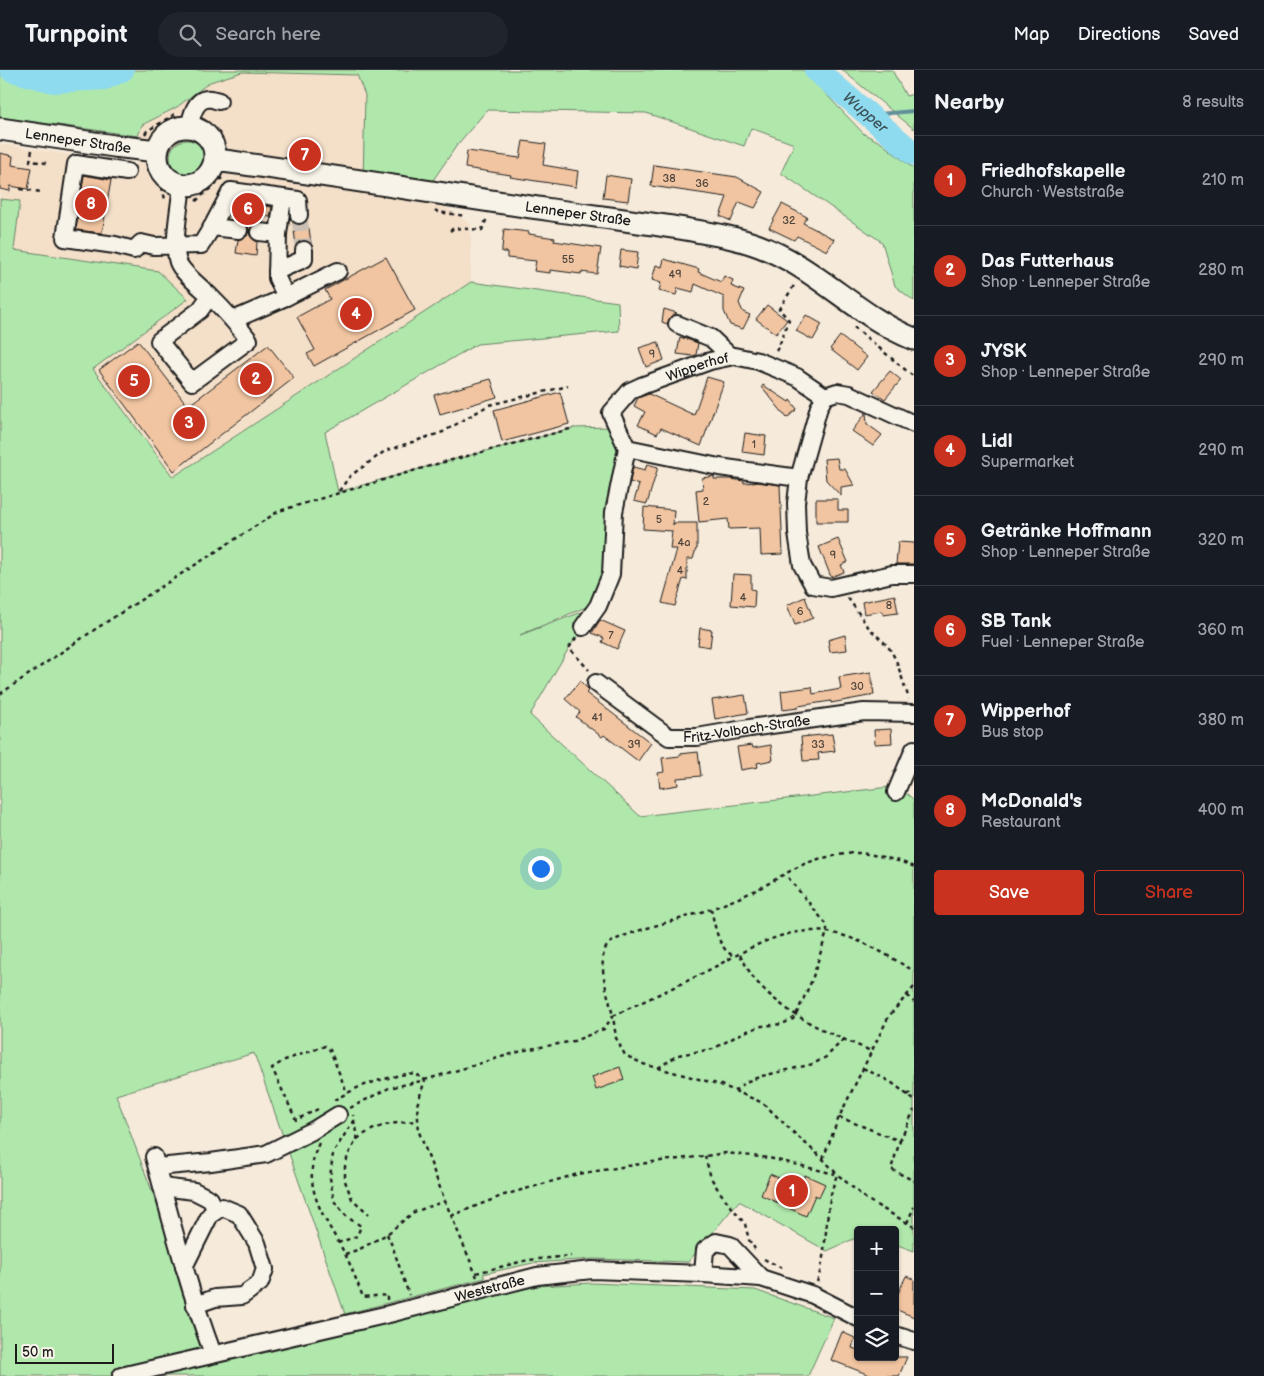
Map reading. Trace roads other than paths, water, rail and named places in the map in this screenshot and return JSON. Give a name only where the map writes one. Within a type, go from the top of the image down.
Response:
[{"type":"main road","points":[[190,126],[207,134],[213,141],[216,150],[216,160],[208,176],[200,182],[182,185],[165,177],[157,160],[150,157],[168,132],[175,128],[190,126]]},
{"type":"main road","name":"Lenneper Straße","points":[[0,129],[114,146],[150,157]]},
{"type":"main road","name":"Lenneper Straße","points":[[216,160],[647,223],[728,237],[761,246],[775,253],[887,327],[914,340]]},
{"type":"street","points":[[190,126],[195,107],[202,100],[208,98],[219,101]]},
{"type":"street","points":[[127,172],[76,164],[65,238],[115,245],[134,250],[140,243],[154,246],[201,245],[231,191],[293,205],[278,234],[277,278],[286,297]]},
{"type":"street","points":[[182,185],[176,246],[180,266],[210,296],[233,320],[249,340],[192,382],[159,341],[200,310],[210,296]]},
{"type":"street","points":[[212,226],[239,230]]},
{"type":"street","points":[[259,232],[278,234]]},
{"type":"street","points":[[277,271],[304,259],[304,250]]},
{"type":"street","points":[[233,320],[286,297],[338,271]]},
{"type":"street","points":[[677,324],[711,338],[730,356]]},
{"type":"street","name":"Wipperhof","points":[[627,448],[611,413],[630,391],[701,364],[730,356],[758,361],[797,377],[825,396]]},
{"type":"street","points":[[914,424],[848,394],[837,392],[825,396],[819,407],[800,478],[796,503],[797,533],[802,565],[813,585],[831,588],[892,574],[914,574]]},
{"type":"street","points":[[583,627],[598,606],[611,574],[614,512],[627,448],[720,467],[800,478]]},
{"type":"street","name":"Fritz-Volbach-Straße","points":[[596,683],[669,737],[697,737],[864,712],[912,713]]},
{"type":"street","points":[[896,792],[914,749]]},
{"type":"street","points":[[213,1354],[184,1267],[156,1162],[211,1162],[266,1154],[312,1131],[334,1109]]},
{"type":"street","points":[[162,1187],[194,1191],[210,1199],[216,1210]]},
{"type":"street","points":[[184,1267],[210,1215],[222,1206],[239,1214],[257,1243],[265,1269],[260,1283],[242,1296],[215,1298],[196,1305]]},
{"type":"street","points":[[703,1274],[705,1250],[716,1242],[730,1244],[761,1278]]},
{"type":"street","name":"Weststraße","points":[[121,1376],[389,1314],[537,1276],[592,1270],[761,1278],[813,1295],[854,1316]]},
{"type":"street","points":[[899,1336],[914,1341]]},
{"type":"waterway","name":"Wupper","points":[[12,70],[53,81],[105,78],[122,70]]},
{"type":"waterway","name":"Wupper","points":[[816,70],[914,154]]},
{"type":"waterway","points":[[867,115],[914,111]]},
{"type":"tunnel","points":[[299,215],[304,250]]},
{"type":"place","name":"Wipperhof","points":[[305,155]]},
{"type":"place","name":"McDonald's","points":[[91,204]]},
{"type":"place","name":"SB Tank","points":[[248,209]]},
{"type":"place","name":"Lidl","points":[[356,314]]},
{"type":"place","name":"Das Futterhaus","points":[[256,379]]},
{"type":"place","name":"Getränke Hoffmann","points":[[134,381]]},
{"type":"place","name":"JYSK","points":[[189,423]]},
{"type":"place","name":"Friedhofskapelle","points":[[792,1191]]}]
